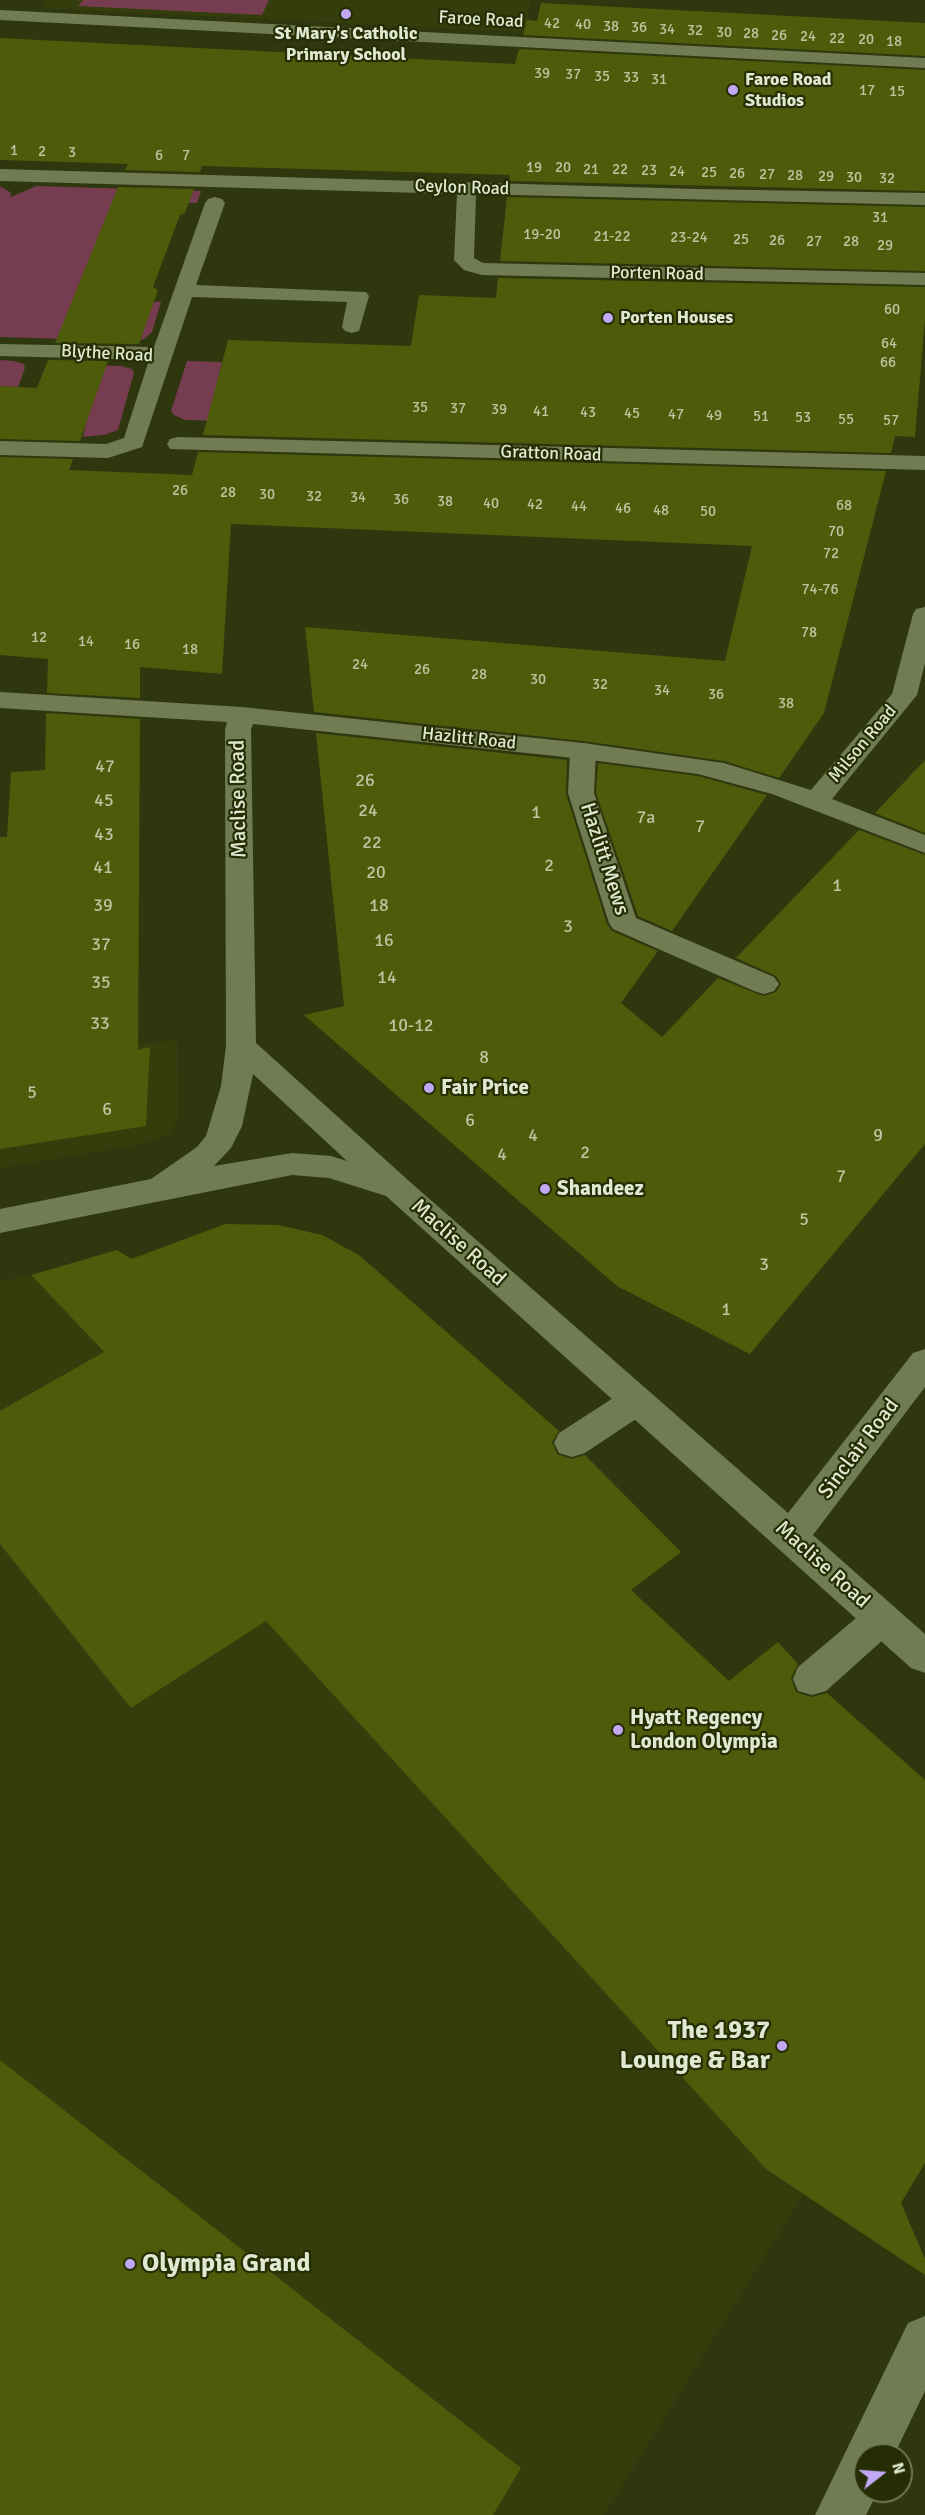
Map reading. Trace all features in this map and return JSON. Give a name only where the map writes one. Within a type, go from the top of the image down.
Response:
[{"type":"street","name":"Faroe Road","points":[[0,15],[925,63]]},
{"type":"street","name":"Ceylon Road","points":[[0,175],[467,189],[925,199]]},
{"type":"street","name":"Porten Road","points":[[467,189],[464,260],[471,266],[482,269],[925,279]]},
{"type":"street","points":[[162,354],[215,203]]},
{"type":"street","points":[[183,291],[359,296],[352,327]]},
{"type":"street","name":"Blythe Road","points":[[0,350],[162,354],[134,442],[108,451],[0,448]]},
{"type":"street","name":"Gratton Road","points":[[178,444],[925,464]]},
{"type":"street","name":"Milson Road","points":[[815,802],[904,695],[925,614]]},
{"type":"street","name":"Hazlitt Road","points":[[0,700],[242,715],[584,751],[724,771],[781,788],[925,845]]},
{"type":"street","name":"Maclise Road","points":[[242,715],[238,730],[242,1046],[398,1189],[925,1657]]},
{"type":"street","name":"Hazlitt Mews","points":[[584,751],[581,793],[623,923],[764,984]]},
{"type":"street","points":[[158,1190],[208,1155],[220,1140],[236,1086],[242,1046]]},
{"type":"street","points":[[0,1221],[292,1164],[331,1167],[398,1189]]},
{"type":"street","name":"Sinclair Road","points":[[791,1536],[925,1362]]},
{"type":"street","points":[[572,1443],[636,1401]]},
{"type":"street","points":[[812,1679],[881,1619]]},
{"type":"street","points":[[875,2443],[925,2340]]},
{"type":"shaded area","name":"St Mary's Catholic Primary School","points":[[46,0],[531,0],[525,32],[41,8]]},
{"type":"shaded area","points":[[83,0],[269,0],[262,15],[78,6]]},
{"type":"shaded area","points":[[0,186],[10,192],[11,197],[36,186],[201,191],[197,203],[113,201],[73,299],[161,302],[152,332],[144,339],[135,341],[0,337]]},
{"type":"shaded area","points":[[0,360],[24,364],[25,368],[18,387],[0,386]]},
{"type":"shaded area","points":[[187,361],[222,362],[219,374],[396,426],[185,420],[171,411]]},
{"type":"shaded area","points":[[63,364],[121,366],[132,369],[134,373],[118,430],[104,435],[83,437],[86,423]]},
{"type":"shaded area","points":[[177,1039],[178,1121],[167,1135],[143,1144],[0,1168],[0,1067]]},
{"type":"shaded area","points":[[31,1275],[346,1611],[804,2193],[604,2515],[0,2515],[0,1281]]},
{"type":"building","points":[[541,3],[925,23],[925,56],[523,35],[527,20],[537,21]]},
{"type":"building","points":[[0,38],[515,64],[519,49],[925,70],[925,191],[509,181],[510,175],[202,166],[200,172],[125,170],[128,164],[0,160]]},
{"type":"building","points":[[118,187],[194,189],[185,213],[180,215],[153,287],[158,290],[139,344],[55,343]]},
{"type":"building","points":[[507,197],[925,207],[925,271],[500,261]]},
{"type":"building","points":[[498,278],[925,287],[925,319],[915,437],[895,436],[891,453],[203,435],[228,340],[411,346],[419,295],[496,298]]},
{"type":"building","points":[[48,360],[108,361],[80,441],[0,439],[0,386],[37,388]]},
{"type":"building","points":[[198,452],[886,471],[824,713],[779,778],[724,761],[583,741],[314,712],[305,627],[725,661],[752,546],[231,524],[222,674],[140,667],[140,698],[47,693],[48,659],[0,655],[0,457],[73,459],[69,470],[192,475]]},
{"type":"building","points":[[46,713],[140,719],[138,1050],[150,1047],[146,1126],[0,1149],[0,837],[7,837],[11,772],[45,770]]},
{"type":"building","points":[[316,733],[567,760],[566,794],[607,924],[612,931],[658,951],[621,1003],[662,1037],[718,978],[763,996],[776,992],[781,984],[776,976],[736,958],[859,830],[925,855],[925,1144],[750,1354],[617,1286],[304,1015],[344,1006]]},
{"type":"building","points":[[925,760],[925,833],[875,813]]},
{"type":"building","points":[[598,763],[698,776],[767,795],[672,931],[638,916],[596,793]]},
{"type":"building","name":"Hyatt Regency London Olympia","points":[[225,1224],[278,1225],[322,1235],[359,1255],[559,1431],[552,1442],[557,1454],[571,1459],[585,1455],[681,1552],[631,1590],[729,1681],[778,1642],[798,1664],[791,1678],[796,1692],[811,1697],[827,1693],[925,1780],[925,2163],[901,2203],[925,2259],[925,2275],[766,2169],[266,1621],[131,1708],[0,1544],[0,1411],[104,1352],[31,1275],[117,1250],[131,1259]]},
{"type":"building","name":"Olympia Grand","points":[[0,2060],[521,2468],[493,2515],[0,2515]]},
{"type":"place","name":"St Mary's Catholic Primary School","points":[[346,14]]},
{"type":"place","name":"Faroe Road Studios","points":[[733,90]]},
{"type":"place","name":"Porten Houses","points":[[608,318]]},
{"type":"place","name":"Fair Price","points":[[429,1088]]},
{"type":"place","name":"Shandeez","points":[[545,1189]]},
{"type":"place","name":"Hyatt Regency London Olympia","points":[[618,1730]]},
{"type":"place","name":"The 1937 Lounge & Bar","points":[[782,2046]]},
{"type":"place","name":"Olympia Grand","points":[[130,2264]]}]
